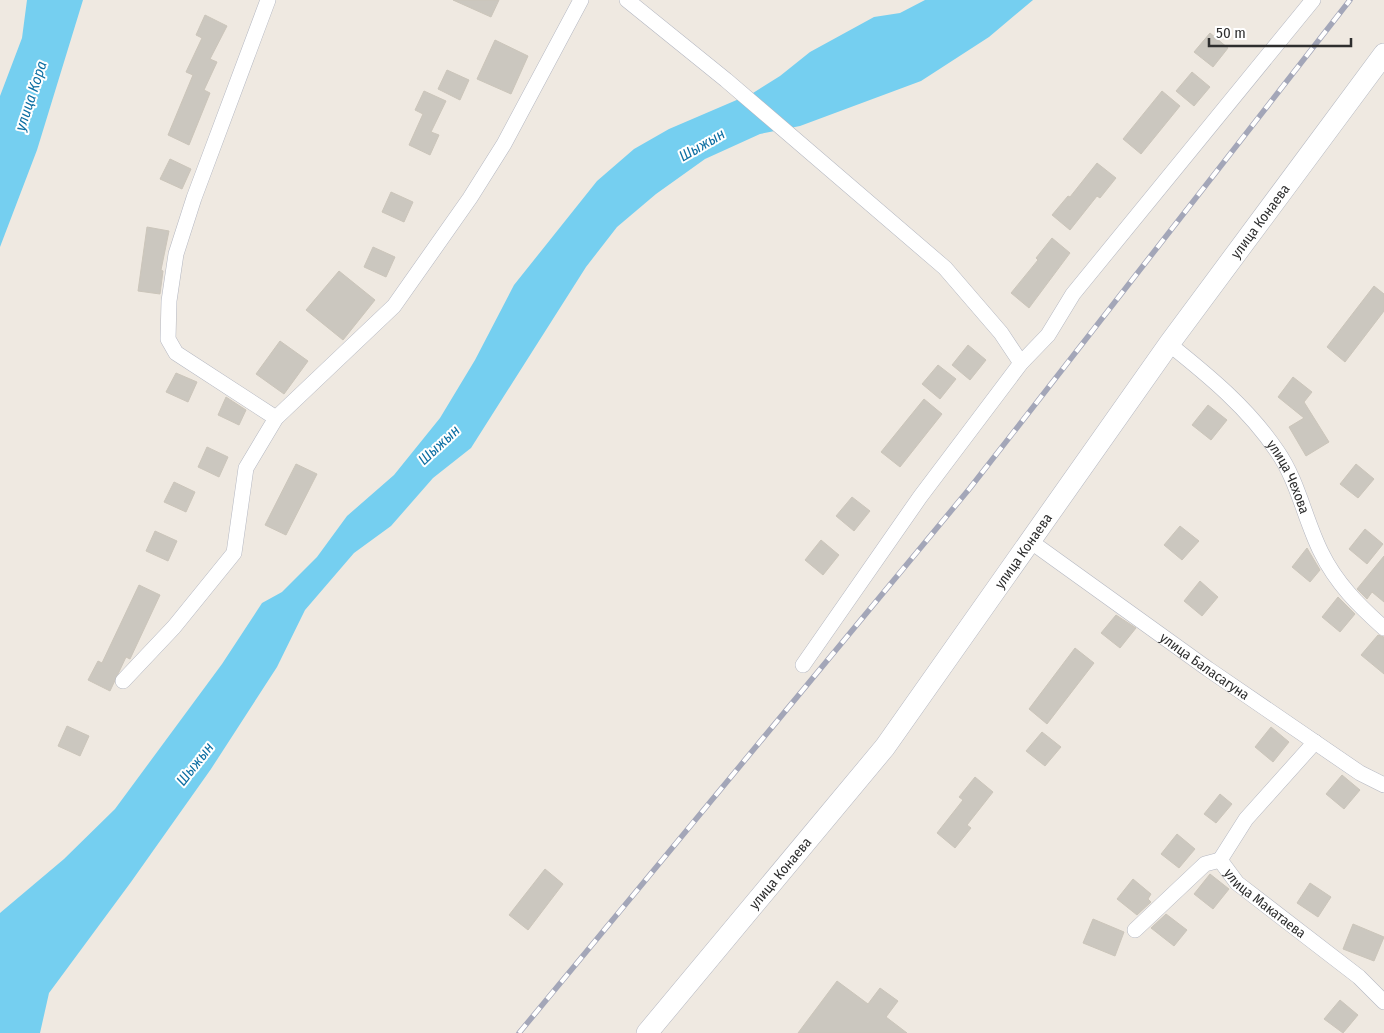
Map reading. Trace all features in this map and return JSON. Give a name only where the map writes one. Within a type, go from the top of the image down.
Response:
[{"type":"street","points":[[268,0],[194,198],[176,254],[169,301],[168,339],[176,354],[276,418]]},
{"type":"street","points":[[123,681],[174,627],[234,553],[246,468],[276,418],[394,306],[470,198],[504,144],[581,0]]},
{"type":"street","points":[[626,0],[726,80],[945,268],[1001,333],[1021,363]]},
{"type":"street","points":[[803,665],[920,497],[1021,363],[1048,335],[1073,294],[1312,0]]},
{"type":"street","name":"улица Конаева","points":[[647,1033],[884,747],[1169,344],[1384,54]]},
{"type":"street","name":"улица Чехова","points":[[1169,344],[1230,394],[1278,451],[1321,552],[1338,581],[1360,606],[1384,628]]},
{"type":"street","name":"улица Баласагуна","points":[[1030,541],[1315,742],[1360,773],[1384,785]]},
{"type":"street","name":"улица Макатаева","points":[[1315,742],[1246,818],[1220,860],[1237,883],[1358,977],[1384,1002]]},
{"type":"street","points":[[1134,930],[1205,864],[1220,860]]},
{"type":"water","name":"улица Кора","points":[[27,0],[83,0],[37,150],[0,247],[0,96],[22,38]]},
{"type":"water","name":"Шыжын","points":[[925,0],[1033,0],[989,37],[921,81],[800,126],[760,134],[705,159],[656,194],[617,227],[586,267],[471,448],[433,478],[391,526],[354,553],[305,610],[277,667],[211,769],[49,993],[40,1033],[0,1033],[0,913],[64,859],[115,809],[222,664],[262,603],[282,592],[317,557],[347,516],[394,475],[440,418],[475,360],[514,285],[597,181],[634,149],[669,129],[753,93],[780,76],[810,52],[874,17],[900,13]]},
{"type":"building","points":[[453,0],[499,0],[491,17]]},
{"type":"building","points":[[205,15],[227,26],[210,59],[217,62],[204,90],[210,93],[189,145],[168,135],[193,75],[186,72],[202,38],[196,35]]},
{"type":"building","points":[[1210,33],[1228,48],[1213,67],[1194,52]]},
{"type":"building","points":[[495,40],[528,56],[511,94],[477,79]]},
{"type":"building","points":[[447,70],[469,80],[460,100],[438,89]]},
{"type":"building","points":[[1192,72],[1210,87],[1194,106],[1176,91]]},
{"type":"building","points":[[424,91],[446,101],[431,132],[439,135],[430,155],[409,145],[423,114],[415,110]]},
{"type":"building","points":[[1162,91],[1180,106],[1141,154],[1123,139]]},
{"type":"building","points":[[170,159],[191,169],[182,189],[160,179]]},
{"type":"building","points":[[1097,163],[1116,178],[1100,198],[1097,196],[1070,230],[1052,215],[1068,196],[1070,197]]},
{"type":"building","points":[[391,192],[413,202],[404,222],[382,212]]},
{"type":"building","points":[[147,227],[169,231],[161,270],[163,271],[160,294],[138,291]]},
{"type":"building","points":[[1052,238],[1070,253],[1029,308],[1011,293],[1038,260],[1036,258]]},
{"type":"building","points":[[373,247],[395,257],[386,277],[364,267]]},
{"type":"building","points":[[339,271],[375,300],[343,340],[306,310]]},
{"type":"building","points":[[1374,286],[1384,294],[1384,311],[1345,362],[1327,347]]},
{"type":"building","points":[[280,341],[308,361],[284,394],[256,374]]},
{"type":"building","points":[[968,345],[986,360],[970,380],[952,365]]},
{"type":"building","points":[[938,365],[956,379],[940,399],[922,384]]},
{"type":"building","points":[[176,373],[197,382],[188,402],[166,392]]},
{"type":"building","points":[[1293,377],[1312,392],[1304,402],[1329,442],[1306,456],[1289,427],[1304,418],[1278,397]]},
{"type":"building","points":[[226,397],[246,410],[239,425],[218,415]]},
{"type":"building","points":[[924,399],[942,414],[900,467],[881,452]]},
{"type":"building","points":[[1208,405],[1227,420],[1211,440],[1192,425]]},
{"type":"building","points":[[207,447],[228,457],[219,477],[198,467]]},
{"type":"building","points":[[296,464],[317,474],[286,535],[265,525]]},
{"type":"building","points":[[1356,464],[1374,479],[1358,498],[1340,484]]},
{"type":"building","points":[[174,482],[195,492],[186,512],[164,502]]},
{"type":"building","points":[[852,497],[870,511],[854,531],[836,516]]},
{"type":"building","points":[[1180,526],[1199,541],[1182,560],[1164,545]]},
{"type":"building","points":[[1365,529],[1383,544],[1367,564],[1349,549]]},
{"type":"building","points":[[155,531],[177,541],[168,561],[146,551]]},
{"type":"building","points":[[821,540],[839,555],[823,575],[805,560]]},
{"type":"building","points":[[1307,548],[1320,570],[1310,582],[1292,567]]},
{"type":"building","points":[[1384,556],[1384,602],[1372,592],[1367,599],[1357,589]]},
{"type":"building","points":[[1200,581],[1218,597],[1202,616],[1184,601]]},
{"type":"building","points":[[139,585],[160,595],[130,659],[126,657],[110,691],[88,680],[98,661],[102,663]]},
{"type":"building","points":[[1338,597],[1355,614],[1340,632],[1322,617]]},
{"type":"building","points":[[1116,615],[1136,628],[1120,648],[1101,633]]},
{"type":"building","points":[[1378,635],[1384,637],[1384,674],[1361,655]]},
{"type":"building","points":[[1075,648],[1094,663],[1047,724],[1029,709]]},
{"type":"building","points":[[67,726],[89,736],[80,756],[58,746]]},
{"type":"building","points":[[1271,727],[1289,742],[1273,762],[1255,747]]},
{"type":"building","points":[[1042,732],[1061,747],[1045,766],[1026,751]]},
{"type":"building","points":[[1342,775],[1360,790],[1344,809],[1326,794]]},
{"type":"building","points":[[975,777],[993,792],[967,825],[971,828],[955,848],[937,833],[963,800],[959,797]]},
{"type":"building","points":[[1220,794],[1232,804],[1216,823],[1204,814]]},
{"type":"building","points":[[1177,834],[1195,849],[1179,868],[1161,854]]},
{"type":"building","points":[[545,869],[563,884],[528,930],[509,915]]},
{"type":"building","points":[[1210,874],[1229,889],[1213,909],[1194,894]]},
{"type":"building","points":[[1133,879],[1151,894],[1148,899],[1151,902],[1137,915],[1117,899]]},
{"type":"building","points":[[1310,883],[1331,897],[1318,917],[1297,903]]},
{"type":"building","points":[[1166,914],[1187,930],[1174,946],[1151,928]]},
{"type":"building","points":[[1093,919],[1124,932],[1115,956],[1083,943]]},
{"type":"building","points":[[1353,924],[1384,937],[1374,961],[1343,949]]},
{"type":"building","points":[[837,981],[868,1004],[880,988],[898,1001],[886,1017],[907,1033],[798,1033]]},
{"type":"building","points":[[1340,1000],[1358,1015],[1343,1033],[1324,1019]]},
{"type":"railway","points":[[519,1033],[970,488],[1350,0]]}]
